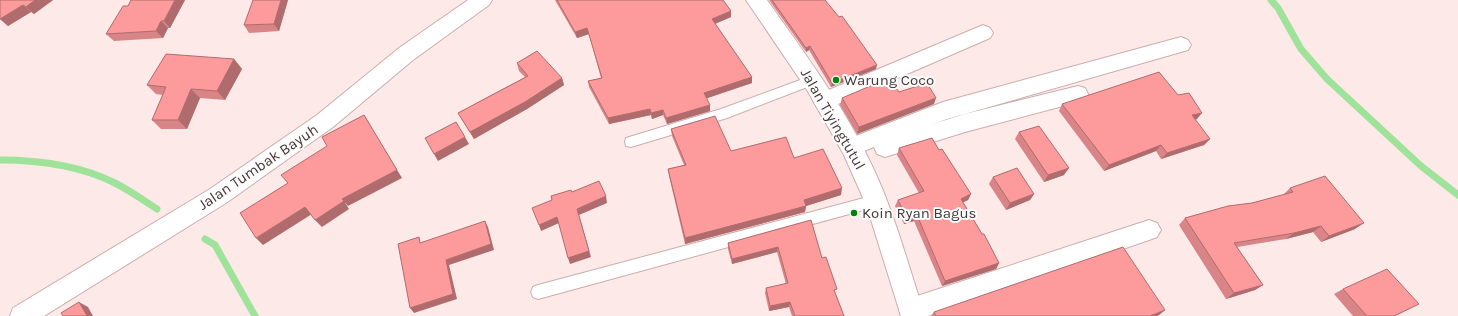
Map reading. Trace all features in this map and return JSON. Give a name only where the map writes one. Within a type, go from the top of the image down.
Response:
[{"type":"street","name":"Jalan Tumbak Bayuh","points":[[22,316],[218,196],[325,122],[406,54],[482,0]]},
{"type":"street","name":"Jalan Tiyingtutul","points":[[756,0],[824,101],[854,152],[888,233],[912,313]]},
{"type":"street","points":[[824,101],[983,33]]},
{"type":"street","points":[[854,152],[943,111],[1180,45]]},
{"type":"street","points":[[854,152],[965,122],[1078,94]]},
{"type":"street","points":[[912,313],[1148,230]]},
{"type":"lane","points":[[631,142],[723,114],[811,81]]},
{"type":"lane","points":[[538,292],[875,200]]},
{"type":"building","points":[[0,0],[35,0],[26,7],[23,5],[0,19]]},
{"type":"building","points":[[131,0],[175,0],[164,21],[161,21],[156,31],[106,34],[123,6],[128,6]]},
{"type":"building","points":[[253,0],[281,0],[274,24],[244,25]]},
{"type":"building","points":[[557,0],[723,0],[731,11],[712,19],[752,77],[704,93],[710,105],[666,118],[663,110],[651,113],[650,109],[608,118],[588,81],[602,78],[587,28],[575,32]]},
{"type":"building","points":[[772,0],[825,0],[839,17],[842,16],[877,65],[832,83],[810,46],[806,48]]},
{"type":"building","points":[[537,51],[562,78],[525,102],[470,132],[458,113],[528,76],[517,63]]},
{"type":"building","points":[[166,54],[234,59],[217,91],[191,89],[178,120],[152,120],[166,87],[147,85]]},
{"type":"building","points":[[1159,72],[1178,95],[1189,93],[1202,113],[1192,115],[1210,139],[1167,153],[1161,145],[1109,165],[1062,104]]},
{"type":"building","points":[[889,78],[899,92],[927,83],[936,98],[859,127],[842,98]]},
{"type":"building","points":[[364,115],[397,170],[342,199],[344,201],[315,220],[305,207],[256,238],[240,213],[288,183],[281,175],[327,146],[322,137]]},
{"type":"building","points":[[715,116],[731,151],[786,137],[794,158],[823,149],[842,188],[804,200],[806,206],[685,238],[668,169],[686,165],[671,129]]},
{"type":"building","points":[[456,122],[465,137],[434,154],[425,138]]},
{"type":"building","points":[[1039,126],[1069,168],[1048,175],[1019,132]]},
{"type":"building","points":[[932,138],[939,150],[942,149],[971,194],[961,199],[982,234],[984,234],[999,263],[945,281],[917,215],[907,218],[898,200],[924,191],[899,148]]},
{"type":"building","points":[[1017,168],[1034,194],[1010,203],[993,177]]},
{"type":"building","points":[[1325,176],[1364,223],[1329,236],[1321,226],[1294,233],[1234,243],[1263,285],[1234,293],[1185,218],[1228,206],[1252,203],[1293,192],[1290,188]]},
{"type":"building","points":[[599,181],[606,196],[577,209],[589,251],[568,258],[557,217],[539,225],[532,208],[552,200],[551,196],[571,190],[572,192]]},
{"type":"building","points":[[811,220],[822,258],[826,257],[837,289],[834,290],[844,316],[795,316],[790,302],[770,306],[766,288],[788,283],[778,247],[732,259],[728,243]]},
{"type":"building","points":[[485,221],[491,244],[446,260],[453,294],[410,308],[398,244],[419,237],[420,243]]},
{"type":"building","points":[[1123,247],[1165,310],[1150,316],[936,316],[934,312]]},
{"type":"building","points":[[1387,269],[1419,304],[1394,316],[1367,316],[1343,289]]},
{"type":"building","points":[[79,302],[87,316],[63,316],[61,313]]},
{"type":"waterway","points":[[1271,0],[1278,8],[1301,49],[1327,79],[1421,166],[1458,195]]},
{"type":"waterway","points":[[0,160],[29,161],[59,165],[87,172],[120,186],[157,209]]},
{"type":"waterway","points":[[205,239],[215,245],[255,316]]},
{"type":"place","name":"Warung Coco","points":[[836,80]]},
{"type":"place","name":"Koin Ryan Bagus","points":[[854,213]]}]
